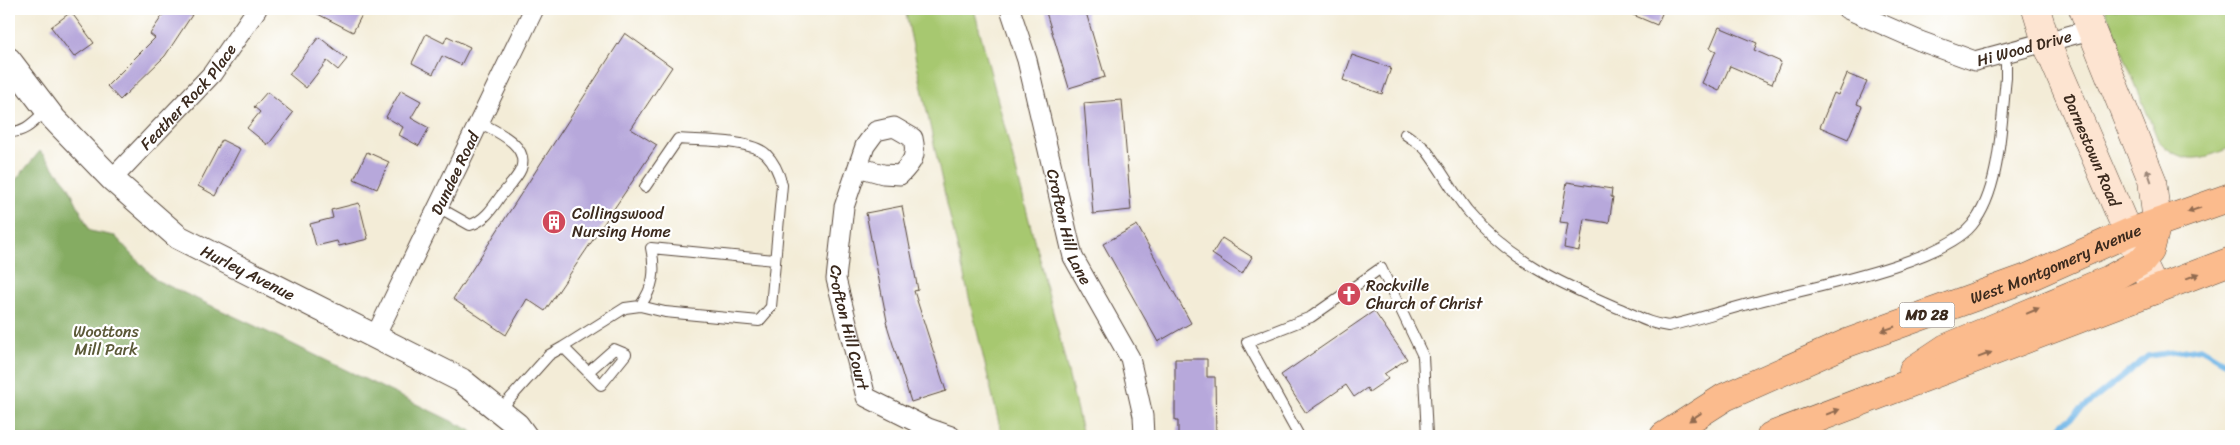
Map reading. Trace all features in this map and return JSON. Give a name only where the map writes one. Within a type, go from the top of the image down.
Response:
[{"type":"main road","name":"Darnestown Road","points":[[2036,9],[2046,42],[2128,233],[2155,290]]},
{"type":"main road","points":[[1867,399],[1946,348],[2110,279],[2142,261],[2150,251],[2157,223],[2152,180],[2086,20]]},
{"type":"main road","name":"West Montgomery Avenue","points":[[1664,436],[1725,397],[1847,343],[2027,278],[2128,233],[2231,197]]},
{"type":"main road","points":[[1771,436],[2231,261]]},
{"type":"street","name":"Feather Rock Place","points":[[112,179],[212,74],[257,9]]},
{"type":"street","name":"Dundee Road","points":[[375,337],[534,9]]},
{"type":"street","name":"Crofton Hill Lane","points":[[1010,9],[1027,60],[1073,257],[1130,358],[1143,416],[1144,436]]},
{"type":"street","name":"Hi Wood Drive","points":[[1847,9],[1920,41],[1975,61],[2046,42],[2086,20]]},
{"type":"street","name":"Hurley Avenue","points":[[9,60],[47,110],[112,179],[178,236],[461,380],[517,425],[525,436]]},
{"type":"street","name":"Crofton Hill Court","points":[[858,167],[844,207],[836,279],[866,397],[928,428],[951,436]]},
{"type":"lane","points":[[1405,134],[1425,149],[1466,209],[1505,249],[1532,268],[1568,287],[1650,324],[1668,326],[1886,268],[1935,251],[1962,235],[1980,212],[1992,183],[2006,78],[2004,53]]},
{"type":"lane","points":[[9,132],[20,132],[26,129],[47,110]]},
{"type":"lane","points":[[438,207],[470,225],[477,223],[489,212],[521,170],[522,157],[516,146],[502,135],[479,122]]},
{"type":"lane","points":[[499,411],[549,355],[625,308],[640,306],[665,312],[759,321],[771,307],[782,185],[777,168],[764,153],[742,144],[678,139],[645,187]]},
{"type":"lane","points":[[640,306],[649,294],[653,280],[655,266],[651,248],[775,260]]},
{"type":"lane","points":[[1299,436],[1248,342],[1311,318],[1381,268],[1423,356],[1427,436]]},
{"type":"lane","points":[[563,347],[588,372]]},
{"type":"green space","points":[[905,9],[974,9],[1060,339],[1083,436],[1002,436],[946,200]]},
{"type":"green space","points":[[2105,9],[2231,9],[2231,147],[2211,155],[2193,158],[2175,154],[2158,140]]},
{"type":"green space","name":"Woottons Mill Park","points":[[40,151],[68,185],[90,231],[115,236],[156,280],[470,430],[476,436],[9,436],[9,188]]},
{"type":"building","points":[[167,9],[182,9],[192,15],[165,56],[120,100],[107,86],[155,38],[150,34]]},
{"type":"building","points":[[308,9],[365,9],[353,32]]},
{"type":"building","points":[[1045,9],[1085,9],[1105,77],[1069,88]]},
{"type":"building","points":[[1619,9],[1664,9],[1657,25]]},
{"type":"building","points":[[71,12],[94,43],[74,57],[51,27]]},
{"type":"building","points":[[1719,27],[1757,43],[1754,50],[1781,62],[1772,84],[1730,66],[1719,91],[1702,83],[1716,51],[1710,48]]},
{"type":"building","name":"Collingswood Nursing Home","points":[[625,33],[672,67],[631,129],[657,145],[545,311],[527,299],[506,335],[453,299]]},
{"type":"building","points":[[426,34],[444,43],[447,36],[470,47],[461,65],[442,56],[433,74],[412,63]]},
{"type":"building","points":[[319,37],[347,59],[338,70],[327,61],[306,88],[289,74]]},
{"type":"building","points":[[1352,55],[1391,68],[1382,94],[1343,80]]},
{"type":"building","points":[[1847,74],[1867,82],[1857,104],[1862,106],[1848,139],[1820,127],[1834,93],[1838,95]]},
{"type":"building","points":[[401,90],[421,101],[411,118],[429,128],[419,146],[399,135],[403,127],[386,117]]},
{"type":"building","points":[[267,92],[293,113],[268,145],[247,128],[260,112],[254,107]]},
{"type":"building","points":[[1122,100],[1131,210],[1093,214],[1084,103]]},
{"type":"building","points":[[222,140],[240,149],[216,196],[198,186]]},
{"type":"building","points":[[367,152],[389,162],[377,189],[354,179]]},
{"type":"building","points":[[1567,182],[1612,189],[1611,197],[1613,197],[1609,223],[1584,219],[1579,251],[1564,248],[1568,223],[1560,222]]},
{"type":"building","points":[[359,203],[368,239],[339,246],[337,241],[316,246],[310,224],[333,218],[331,210]]},
{"type":"building","points":[[902,206],[918,290],[914,291],[946,391],[911,402],[886,322],[866,213]]},
{"type":"building","points":[[1137,225],[1191,323],[1158,342],[1103,244]]},
{"type":"building","points":[[1222,238],[1252,257],[1242,274],[1212,254]]},
{"type":"building","name":"Rockville Church of Christ","points":[[1374,311],[1407,359],[1384,374],[1388,379],[1369,392],[1367,388],[1354,397],[1346,385],[1306,413],[1281,375]]},
{"type":"building","points":[[1175,359],[1207,359],[1207,377],[1215,377],[1216,436],[1178,436],[1178,421],[1175,421]]},
{"type":"waterway","points":[[2053,436],[2062,425],[2148,356],[2201,348],[2231,366]]},
{"type":"place","name":"Collingswood Nursing Home","points":[[554,222]]},
{"type":"place","name":"Rockville Church of Christ","points":[[1349,294]]}]
